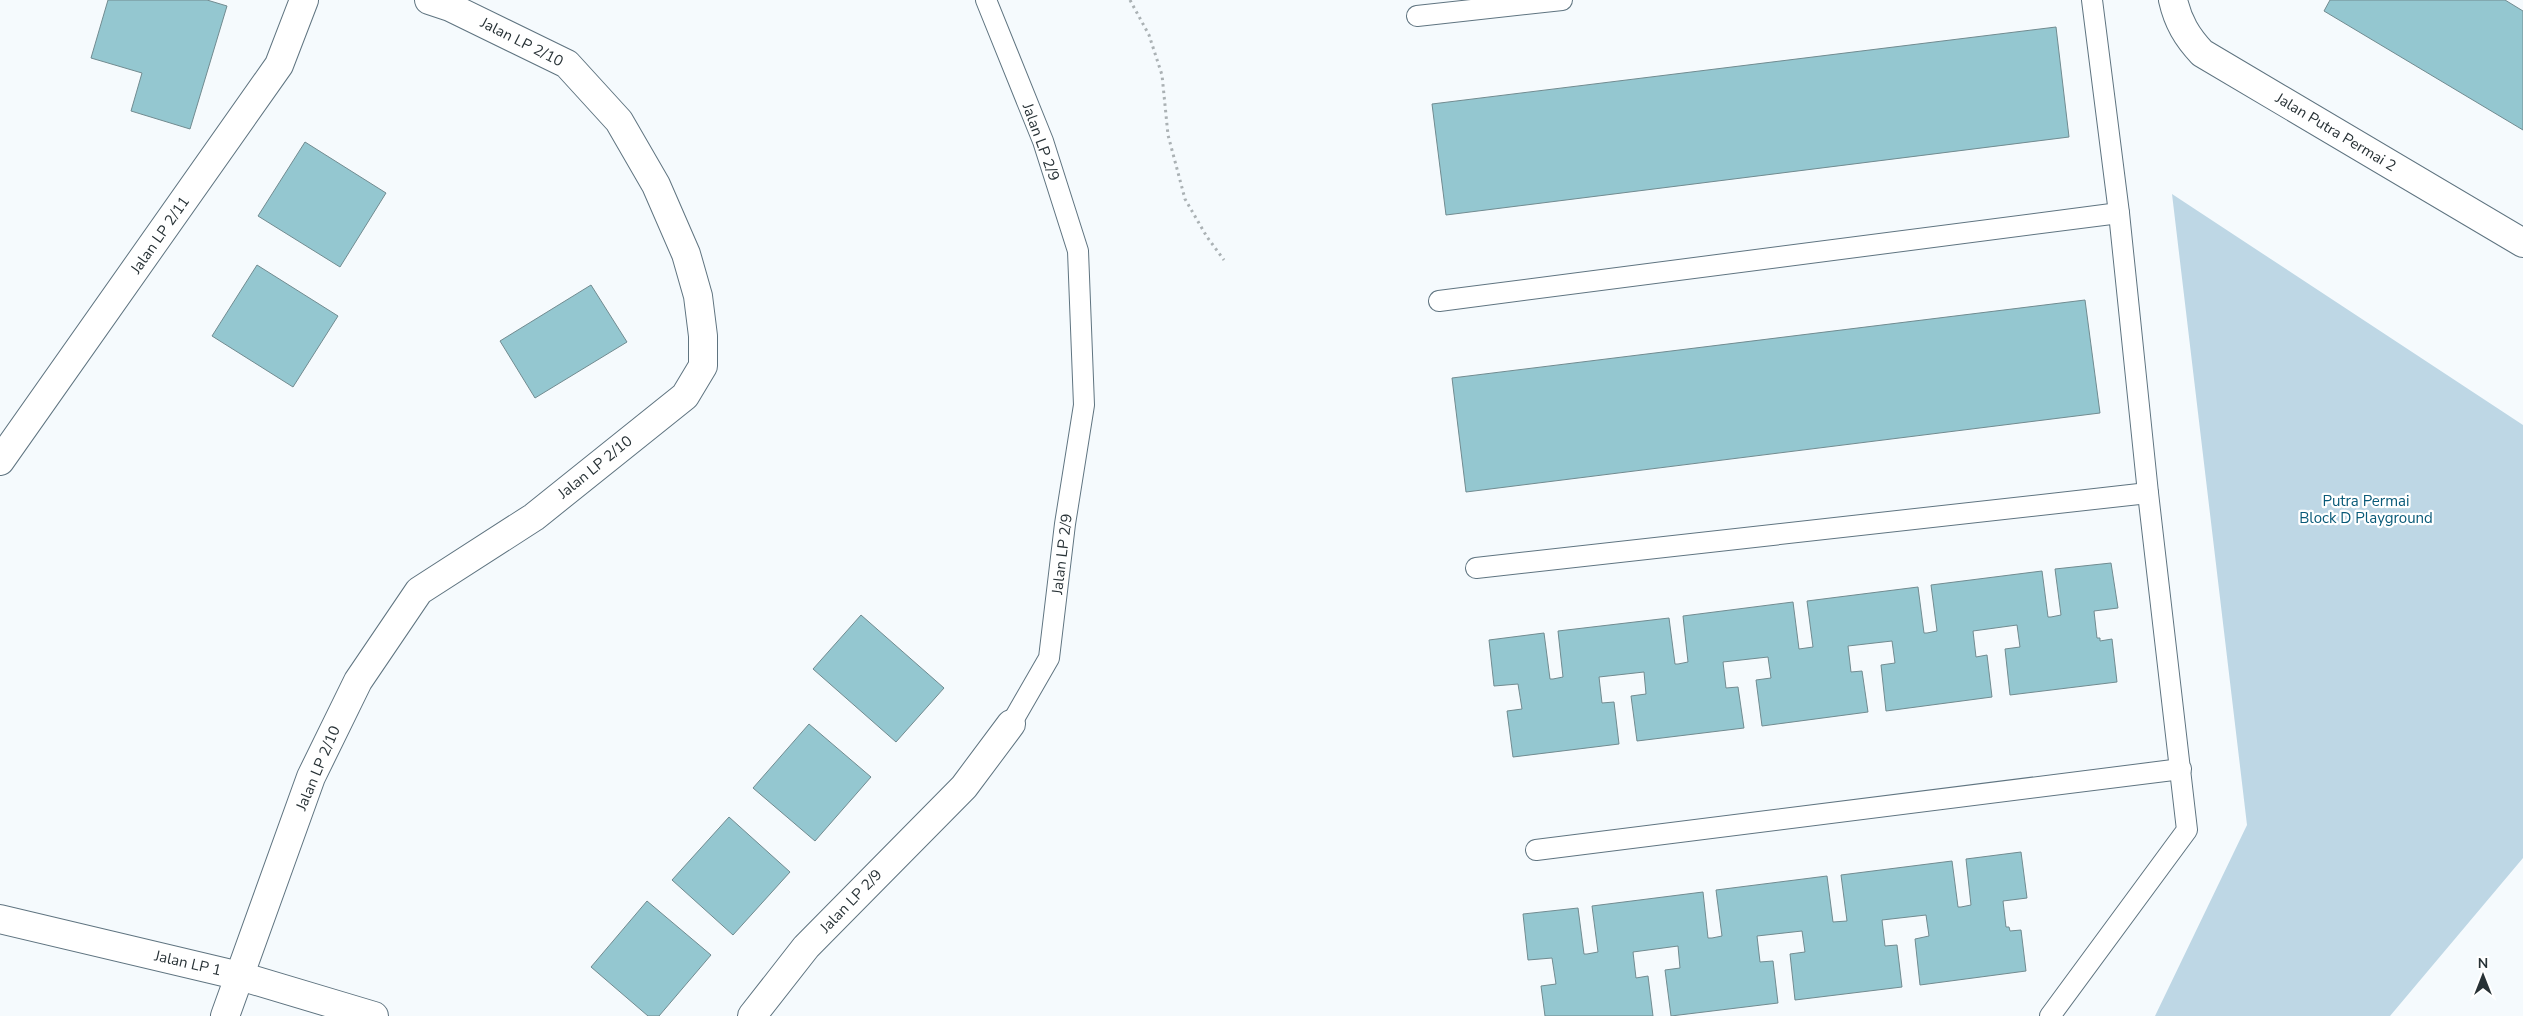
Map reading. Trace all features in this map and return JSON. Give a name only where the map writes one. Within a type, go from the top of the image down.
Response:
[{"type":"street","name":"Jalan LP 2/11","points":[[0,461],[279,65],[304,0]]},
{"type":"street","name":"Jalan LP 2/10","points":[[225,1016],[311,777],[358,681],[419,591],[534,517],[685,396],[703,366],[703,336],[698,296],[686,254],[656,184],[619,121],[568,64],[450,6],[429,0]]},
{"type":"street","name":"Jalan Putra Permai 2","points":[[2173,0],[2176,14],[2187,37],[2202,52],[2523,244]]},
{"type":"street","name":"Jalan LP 2/9","points":[[752,1016],[806,947],[964,787],[1011,724]]},
{"type":"street","name":"Jalan LP 1","points":[[0,919],[240,976],[374,1016]]},
{"type":"lane","name":"Jalan LP 2/9","points":[[986,0],[1043,141],[1078,251],[1084,405],[1066,524],[1049,658],[1011,724]]},
{"type":"lane","points":[[1417,16],[1562,0]]},
{"type":"lane","points":[[2050,1016],[2187,830],[2148,493],[2119,213],[2092,0]]},
{"type":"lane","points":[[1439,301],[2119,213]]},
{"type":"lane","points":[[1476,568],[2148,493]]},
{"type":"lane","points":[[1536,850],[2180,770]]},
{"type":"path","points":[[1130,0],[1149,35],[1162,75],[1168,135],[1185,199],[1207,237],[1224,260]]},
{"type":"green space","name":"Putra Permai Block D Playground","points":[[2172,194],[2523,425],[2523,858],[2390,1016],[2155,1016],[2247,825]]},
{"type":"building","points":[[108,0],[207,0],[227,6],[190,129],[131,111],[142,73],[91,58]]},
{"type":"building","points":[[2330,0],[2505,0],[2523,11],[2523,130],[2324,11]]},
{"type":"building","points":[[2056,27],[2069,137],[1446,215],[1432,104]]},
{"type":"building","points":[[305,142],[386,193],[340,267],[258,216]]},
{"type":"building","points":[[257,265],[338,316],[293,387],[212,336]]},
{"type":"building","points":[[591,285],[627,342],[535,398],[500,341]]},
{"type":"building","points":[[2085,300],[2100,413],[1466,492],[1452,378]]},
{"type":"building","points":[[2111,563],[2118,608],[2094,611],[2097,638],[2100,638],[2100,641],[2112,639],[2117,682],[2010,695],[2005,649],[2020,647],[2017,625],[1973,631],[1976,657],[1987,655],[1992,697],[1886,711],[1881,665],[1895,663],[1892,641],[1848,646],[1851,672],[1862,671],[1868,712],[1762,726],[1756,680],[1771,678],[1768,657],[1723,662],[1726,688],[1738,687],[1744,728],[1637,741],[1631,696],[1646,694],[1644,672],[1599,677],[1602,703],[1614,702],[1619,744],[1513,757],[1507,711],[1522,709],[1518,684],[1494,686],[1489,640],[1544,633],[1550,679],[1553,679],[1563,677],[1558,631],[1669,618],[1675,664],[1678,664],[1688,662],[1683,616],[1793,602],[1799,649],[1813,647],[1807,601],[1918,587],[1924,633],[1927,633],[1937,631],[1931,585],[2042,571],[2048,617],[2051,617],[2061,615],[2055,569]]},
{"type":"building","points":[[861,615],[944,688],[896,742],[813,669]]},
{"type":"building","points":[[809,724],[871,777],[815,841],[753,788]]},
{"type":"building","points":[[729,817],[790,872],[733,935],[672,880]]},
{"type":"building","points":[[2021,852],[2027,898],[2003,901],[2006,927],[2009,927],[2010,931],[2021,930],[2026,971],[1920,985],[1915,939],[1929,936],[1926,915],[1882,920],[1885,946],[1897,945],[1902,987],[1795,1000],[1790,954],[1805,952],[1802,931],[1757,936],[1760,962],[1773,961],[1778,1003],[1671,1016],[1665,970],[1680,968],[1678,946],[1633,952],[1636,978],[1648,976],[1653,1016],[1545,1016],[1541,986],[1556,984],[1552,958],[1528,960],[1523,914],[1578,908],[1584,954],[1587,954],[1598,952],[1592,906],[1703,892],[1708,938],[1712,938],[1722,936],[1716,890],[1827,876],[1833,922],[1847,921],[1841,875],[1952,861],[1958,907],[1961,907],[1971,905],[1966,859]]},
{"type":"building","points":[[647,901],[711,955],[659,1016],[648,1016],[591,967]]}]
